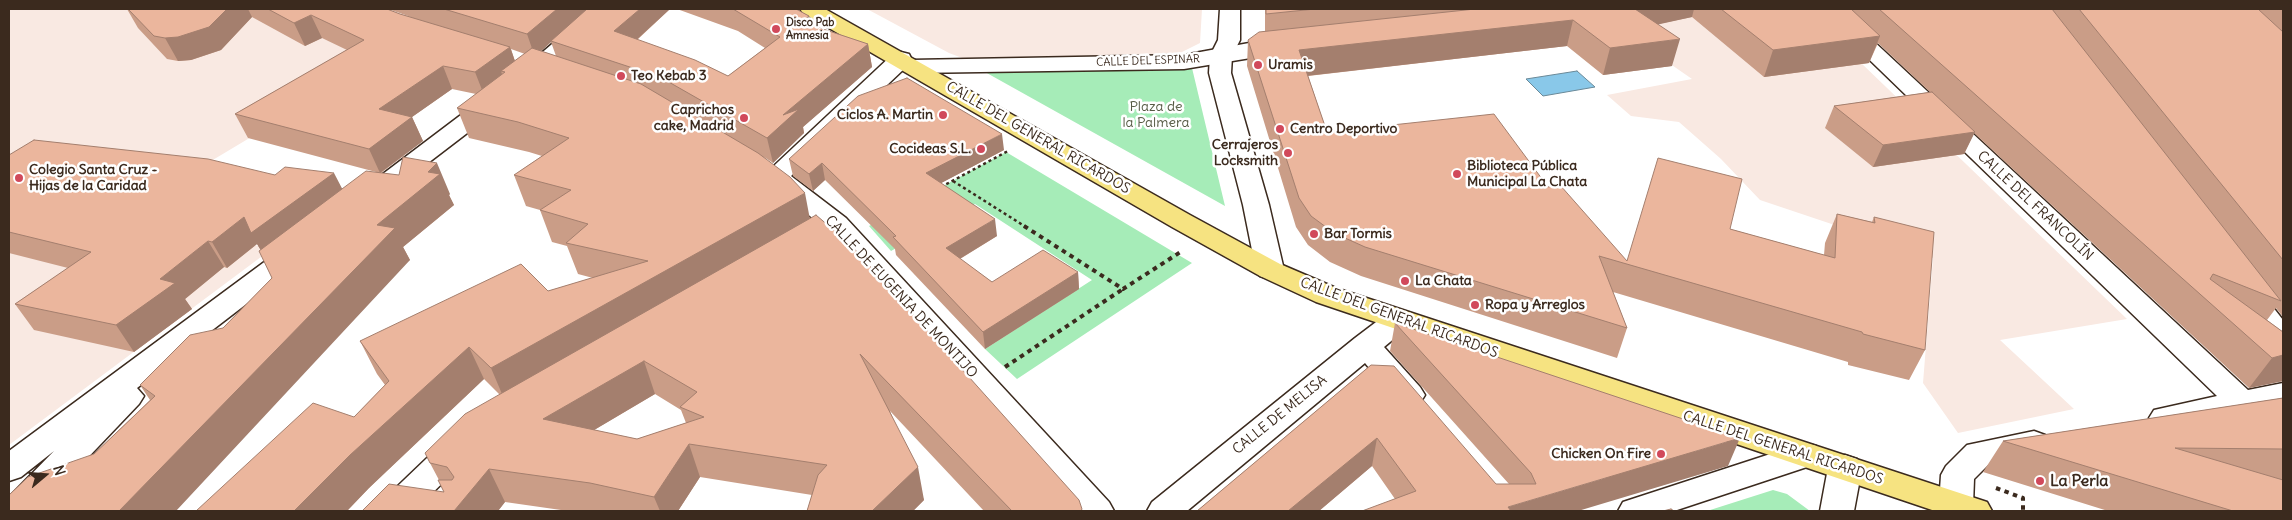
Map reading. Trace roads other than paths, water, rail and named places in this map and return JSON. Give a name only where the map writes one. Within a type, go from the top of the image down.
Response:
[{"type":"main road","name":"CALLE DEL GENERAL RICARDOS","points":[[810,9],[1270,270],[1326,295],[1965,508]]},
{"type":"street","points":[[351,210],[539,67],[605,9]]},
{"type":"street","points":[[1230,9],[1229,40],[1221,56],[1220,73],[1256,205],[1270,270]]},
{"type":"street","name":"CALLE DEL FRANCOLÍN","points":[[1827,9],[2243,403]]},
{"type":"street","name":"CALLE DEL ESPINAR","points":[[907,63],[1184,62],[1249,50],[1302,45]]},
{"type":"street","points":[[511,58],[566,76]]},
{"type":"street","name":"CALLE DE EUGENIA DE MONTIJO","points":[[907,63],[767,172],[837,224],[1097,511]]},
{"type":"street","points":[[811,239],[837,224]]},
{"type":"street","points":[[9,468],[320,234]]},
{"type":"street","points":[[2229,269],[2283,340]]},
{"type":"street","name":"CALLE DE MELISA","points":[[1164,511],[1398,320]]},
{"type":"street","points":[[16,511],[186,336]]},
{"type":"street","points":[[1366,345],[1426,415]]},
{"type":"street","points":[[2135,424],[2283,394]]},
{"type":"street","points":[[397,507],[469,438],[485,428]]},
{"type":"street","points":[[1965,508],[1958,475],[1979,454],[2057,439]]},
{"type":"street","points":[[1635,511],[1804,455]]},
{"type":"street","points":[[1837,511],[1845,468]]},
{"type":"street","points":[[397,507],[435,508]]},
{"type":"water","points":[[1577,71],[1595,87],[1543,96],[1526,79]]},
{"type":"place","name":"Disco Pab Amnesia","points":[[776,29]]},
{"type":"place","name":"Uramis","points":[[1258,65]]},
{"type":"place","name":"Teo Kebab 3","points":[[621,76]]},
{"type":"place","name":"Ciclos A. Martin","points":[[943,115]]},
{"type":"place","name":"Caprichos cake, Madrid","points":[[744,118]]},
{"type":"place","name":"Centro Deportivo","points":[[1280,129]]},
{"type":"place","name":"Cocideas S.L.","points":[[981,149]]},
{"type":"place","name":"Cerrajeros Locksmith","points":[[1288,153]]},
{"type":"place","name":"Biblioteca Pública Municipal La Chata","points":[[1457,174]]},
{"type":"place","name":"Colegio Santa Cruz - Hijas de la Caridad","points":[[19,178]]},
{"type":"place","name":"Bar Tormis","points":[[1314,234]]},
{"type":"place","name":"La Chata","points":[[1405,281]]},
{"type":"place","name":"Ropa y Arreglos","points":[[1475,305]]},
{"type":"place","name":"Chicken On Fire","points":[[1661,454]]},
{"type":"place","name":"La Perla","points":[[2040,481]]},
{"type":"park label","name":"Plaza de la Palmera","points":[[1156,116]]}]
